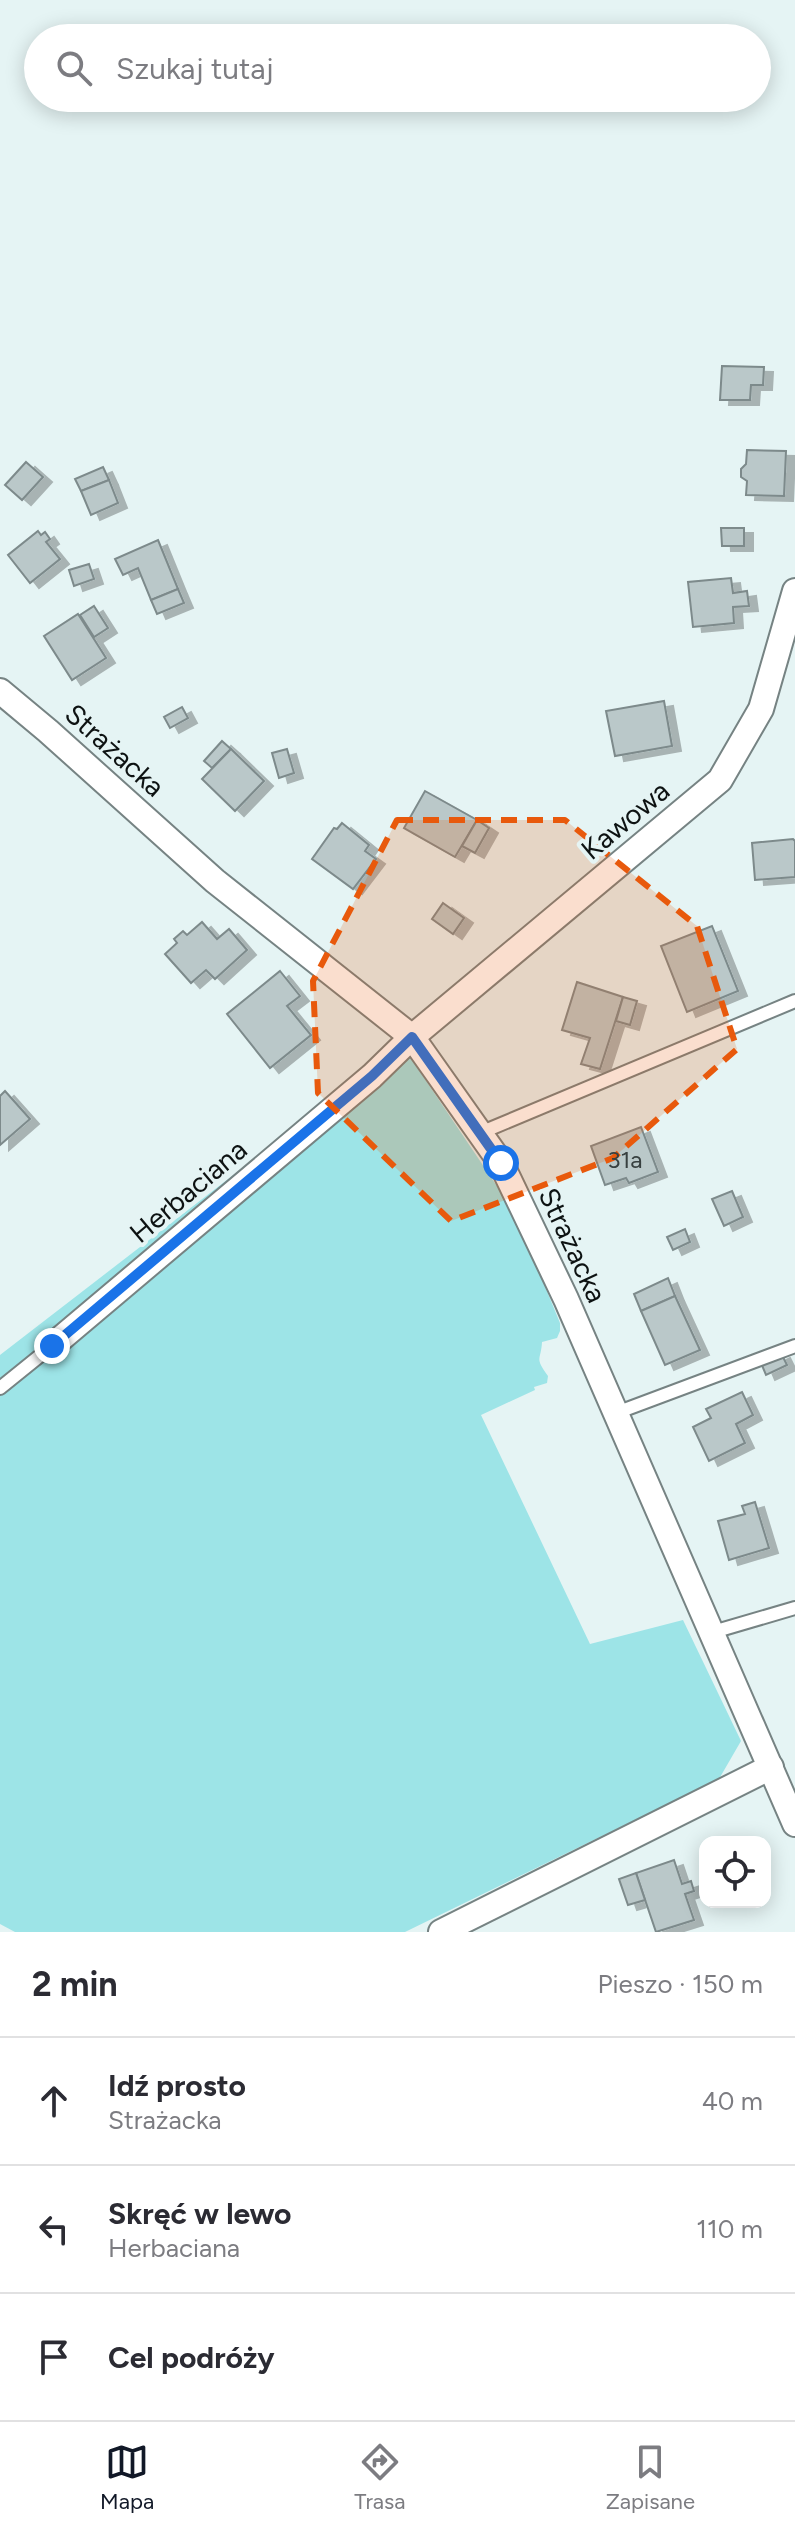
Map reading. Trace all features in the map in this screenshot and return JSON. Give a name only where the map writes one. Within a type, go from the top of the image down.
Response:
[{"type":"street","name":"Kawowa","points":[[412,1037],[720,780],[761,709],[795,591]]},
{"type":"street","name":"Strażacka","points":[[0,691],[215,881],[412,1037],[480,1133],[501,1163],[566,1299],[795,1824]]},
{"type":"street","name":"Herbaciana","points":[[52,1346],[372,1076],[412,1037]]},
{"type":"street","points":[[441,1932],[771,1767]]},
{"type":"lane","points":[[480,1133],[795,1001]]},
{"type":"lane","name":"Herbaciana","points":[[0,1388],[52,1346]]},
{"type":"lane","points":[[616,1413],[795,1346]]},
{"type":"lane","points":[[713,1632],[795,1608]]},
{"type":"highlighted area","points":[[397,820],[565,820],[697,926],[737,1049],[613,1158],[451,1221],[318,1093],[313,981]]},
{"type":"shaded area","points":[[402,1045],[515,1213],[560,1323],[557,1338],[542,1342],[539,1359],[548,1376],[547,1383],[481,1415],[590,1644],[683,1620],[741,1741],[719,1779],[405,1932],[15,1932],[0,1924],[0,1355]]},
{"type":"building","points":[[722,366],[764,367],[763,385],[751,385],[750,400],[720,400]]},
{"type":"building","points":[[747,450],[786,451],[784,496],[746,495],[747,481],[741,477],[741,469],[746,464]]},
{"type":"building","points":[[26,462],[43,477],[22,500],[5,485]]},
{"type":"building","points":[[103,467],[109,480],[81,491],[75,479]]},
{"type":"building","points":[[109,480],[118,503],[91,515],[81,491]]},
{"type":"building","points":[[721,528],[744,528],[744,546],[722,546]]},
{"type":"building","points":[[38,531],[41,535],[45,532],[50,539],[46,542],[60,559],[30,583],[8,555]]},
{"type":"building","points":[[158,540],[178,589],[151,600],[138,568],[123,575],[115,559]]},
{"type":"building","points":[[89,564],[94,579],[74,586],[69,570]]},
{"type":"building","points":[[731,578],[733,593],[747,591],[749,606],[733,607],[734,623],[693,627],[688,582]]},
{"type":"building","points":[[178,589],[184,603],[157,614],[151,600]]},
{"type":"building","points":[[94,606],[108,628],[94,637],[80,615]]},
{"type":"building","points":[[78,614],[106,658],[72,680],[44,636]]},
{"type":"building","points":[[664,701],[672,746],[615,756],[606,711]]},
{"type":"building","points":[[182,707],[188,718],[170,728],[164,717]]},
{"type":"building","points":[[222,741],[231,749],[212,768],[204,761]]},
{"type":"building","points":[[231,749],[264,781],[235,811],[202,779]]},
{"type":"building","points":[[287,749],[294,773],[279,778],[272,753]]},
{"type":"building","points":[[425,791],[477,820],[455,857],[404,828]]},
{"type":"building","points":[[477,820],[489,828],[475,853],[462,846]]},
{"type":"building","points":[[342,823],[369,845],[365,851],[376,859],[353,889],[312,859],[334,828],[337,829]]},
{"type":"building","points":[[793,839],[795,877],[755,880],[752,843]]},
{"type":"building","points":[[443,903],[464,918],[453,934],[432,919]]},
{"type":"building","points":[[202,922],[217,939],[229,929],[247,950],[215,979],[206,970],[191,983],[165,954],[177,943],[174,939],[183,931],[187,935]]},
{"type":"building","points":[[712,926],[738,991],[687,1012],[661,946]]},
{"type":"building","points":[[280,971],[300,996],[287,1006],[311,1035],[270,1068],[227,1014]]},
{"type":"building","points":[[577,982],[623,997],[600,1069],[581,1064],[590,1038],[562,1030]]},
{"type":"building","points":[[623,997],[637,1001],[630,1025],[616,1021]]},
{"type":"building","points":[[5,1091],[30,1119],[0,1145],[0,1096]]},
{"type":"building","points":[[641,1127],[658,1172],[629,1183],[626,1178],[605,1185],[591,1146]]},
{"type":"building","points":[[732,1191],[743,1217],[724,1226],[712,1199]]},
{"type":"building","points":[[685,1229],[690,1242],[673,1250],[667,1237]]},
{"type":"building","points":[[668,1278],[675,1296],[641,1311],[634,1294]]},
{"type":"building","points":[[675,1296],[700,1350],[665,1365],[641,1311]]},
{"type":"building","points":[[781,1353],[787,1365],[766,1375],[761,1363]]},
{"type":"building","points":[[742,1392],[753,1415],[736,1424],[745,1443],[709,1461],[693,1427],[711,1418],[706,1409]]},
{"type":"building","points":[[755,1502],[769,1548],[729,1560],[718,1521],[745,1514],[742,1506]]},
{"type":"building","points":[[674,1860],[682,1884],[691,1881],[694,1891],[685,1894],[694,1920],[656,1932],[636,1873]]},
{"type":"building","points":[[636,1873],[645,1900],[628,1905],[619,1879]]},
{"type":"route","points":[[52,1346],[372,1076],[412,1037],[501,1163]]}]
